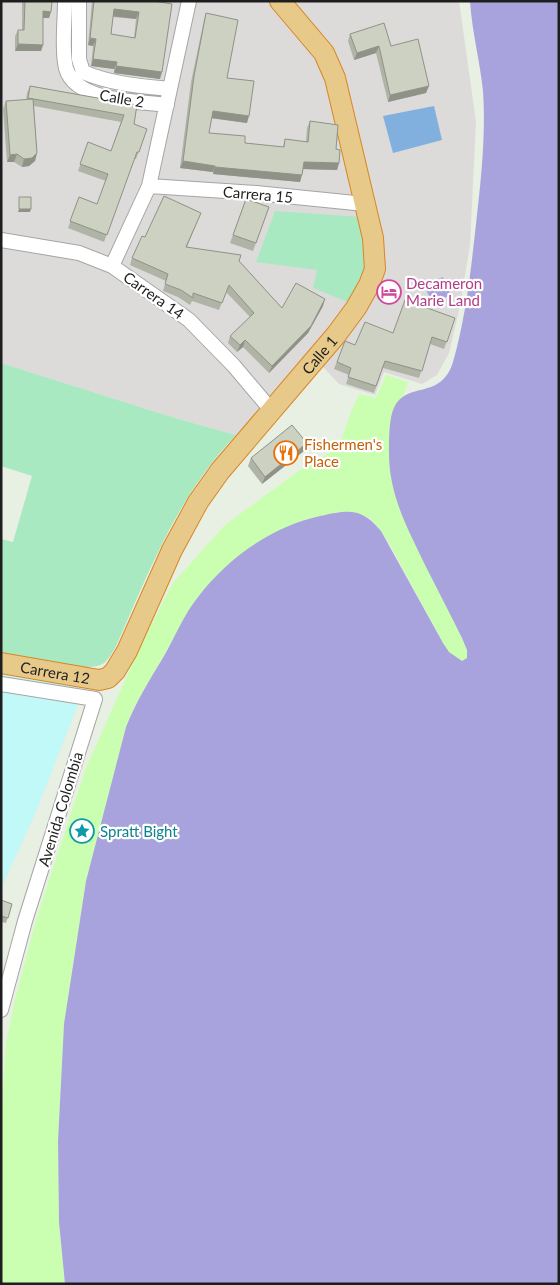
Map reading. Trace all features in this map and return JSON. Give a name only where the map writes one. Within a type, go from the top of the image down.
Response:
[{"type":"highway","name":"Calle 1","points":[[108,678],[115,671],[127,651],[172,550],[198,502],[220,471],[344,325],[370,285],[375,269],[374,238],[335,78],[324,53],[282,3]]},
{"type":"highway","name":"Carrera 12","points":[[1,663],[98,680],[108,678]]},
{"type":"street","points":[[65,1],[64,65],[72,81],[83,72],[78,59],[79,1]]},
{"type":"street","points":[[112,266],[149,186],[189,1]]},
{"type":"street","name":"Calle 2","points":[[83,72],[96,78],[124,84],[170,89]]},
{"type":"street","name":"Calle 2","points":[[72,81],[84,90],[102,97],[167,105]]},
{"type":"street","name":"Carrera 15","points":[[149,186],[256,193],[365,204]]},
{"type":"street","name":"Carrera 14","points":[[1,240],[79,253],[112,266],[190,320],[234,366],[272,411]]},
{"type":"street","name":"Avenida Colombia","points":[[1,684],[94,699],[25,921],[1,1010]]},
{"type":"shaded area","points":[[1,1],[459,1],[476,122],[470,245],[460,306],[449,353],[437,375],[422,384],[384,372],[375,395],[339,384],[312,355],[236,435],[175,418],[1,363]]},
{"type":"shaded area","points":[[470,1],[559,1],[559,1284],[65,1284],[59,1222],[58,1141],[64,1024],[86,881],[126,727],[148,682],[188,611],[223,569],[268,536],[302,521],[339,512],[354,512],[367,518],[381,531],[449,652],[462,661],[467,658],[467,650],[462,638],[401,512],[392,484],[389,448],[391,417],[394,408],[400,400],[407,394],[441,382],[448,374],[458,345],[465,310],[480,191],[484,124],[483,91]]},
{"type":"shaded area","points":[[434,106],[442,140],[393,153],[383,116]]},
{"type":"shaded area","points":[[275,211],[362,217],[367,266],[350,303],[313,288],[317,270],[256,262]]},
{"type":"shaded area","points":[[443,277],[451,295],[432,303],[424,285]]},
{"type":"shaded area","points":[[1,363],[175,418],[236,435],[198,482],[182,508],[167,534],[110,657],[104,663],[96,666],[84,667],[54,664],[1,653],[1,539],[13,542],[32,476],[1,466]]},
{"type":"shaded area","points":[[1,672],[84,689],[35,814],[1,889]]},
{"type":"sand","name":"Spratt Bight","points":[[386,375],[408,382],[403,397],[393,409],[389,452],[467,650],[467,658],[462,662],[449,652],[390,545],[370,518],[340,512],[308,519],[278,531],[249,548],[197,598],[134,707],[126,727],[86,881],[64,1024],[58,1141],[59,1222],[65,1284],[1,1284],[1,1118],[6,1044],[15,1000],[36,920],[86,768],[138,651],[172,584],[225,525],[297,472],[335,449],[340,443],[359,394],[376,398]]},
{"type":"building","points":[[25,1],[52,1],[51,12],[43,11],[43,45],[18,44],[18,30],[24,30]]},
{"type":"building","points":[[94,1],[154,1],[172,4],[162,72],[116,66],[117,62],[93,59],[96,39],[90,38]],"holes":[[[114,9],[139,12],[135,38],[111,34]]]},
{"type":"building","points":[[206,13],[238,20],[227,78],[254,81],[249,116],[213,111],[209,133],[245,136],[245,143],[284,147],[285,139],[308,142],[310,121],[338,125],[336,149],[340,150],[339,163],[304,162],[302,175],[215,167],[183,161],[194,76]]},
{"type":"building","points":[[384,23],[391,46],[418,39],[429,86],[390,95],[379,46],[357,53],[350,34]]},
{"type":"building","points":[[30,86],[137,105],[134,124],[147,129],[107,235],[70,221],[79,197],[97,204],[108,174],[80,164],[88,142],[111,151],[124,115],[28,98]]},
{"type":"building","points":[[33,99],[37,153],[32,158],[24,159],[17,154],[10,155],[6,101]]},
{"type":"building","points":[[164,196],[201,213],[186,247],[241,255],[239,261],[282,308],[296,283],[325,299],[311,326],[272,366],[245,340],[240,345],[230,336],[254,313],[229,285],[222,303],[193,293],[193,298],[181,290],[165,284],[168,274],[132,258],[142,236],[145,237]]},
{"type":"building","points":[[19,197],[31,197],[31,209],[19,209]]},
{"type":"building","points":[[246,199],[269,207],[256,243],[233,235]]},
{"type":"building","points":[[405,300],[455,318],[447,342],[432,337],[422,371],[385,361],[376,386],[348,377],[351,368],[337,362],[345,341],[355,345],[365,322],[393,333]]},
{"type":"building","points":[[292,425],[307,443],[265,477],[251,458]]},
{"type":"building","points":[[1,900],[12,904],[8,918],[1,916]]},
{"type":"place","name":"Decameron Marie Land","points":[[389,292]]},
{"type":"place","name":"Fishermen's Place","points":[[286,453]]},
{"type":"place","name":"Spratt Bight","points":[[82,831]]}]
